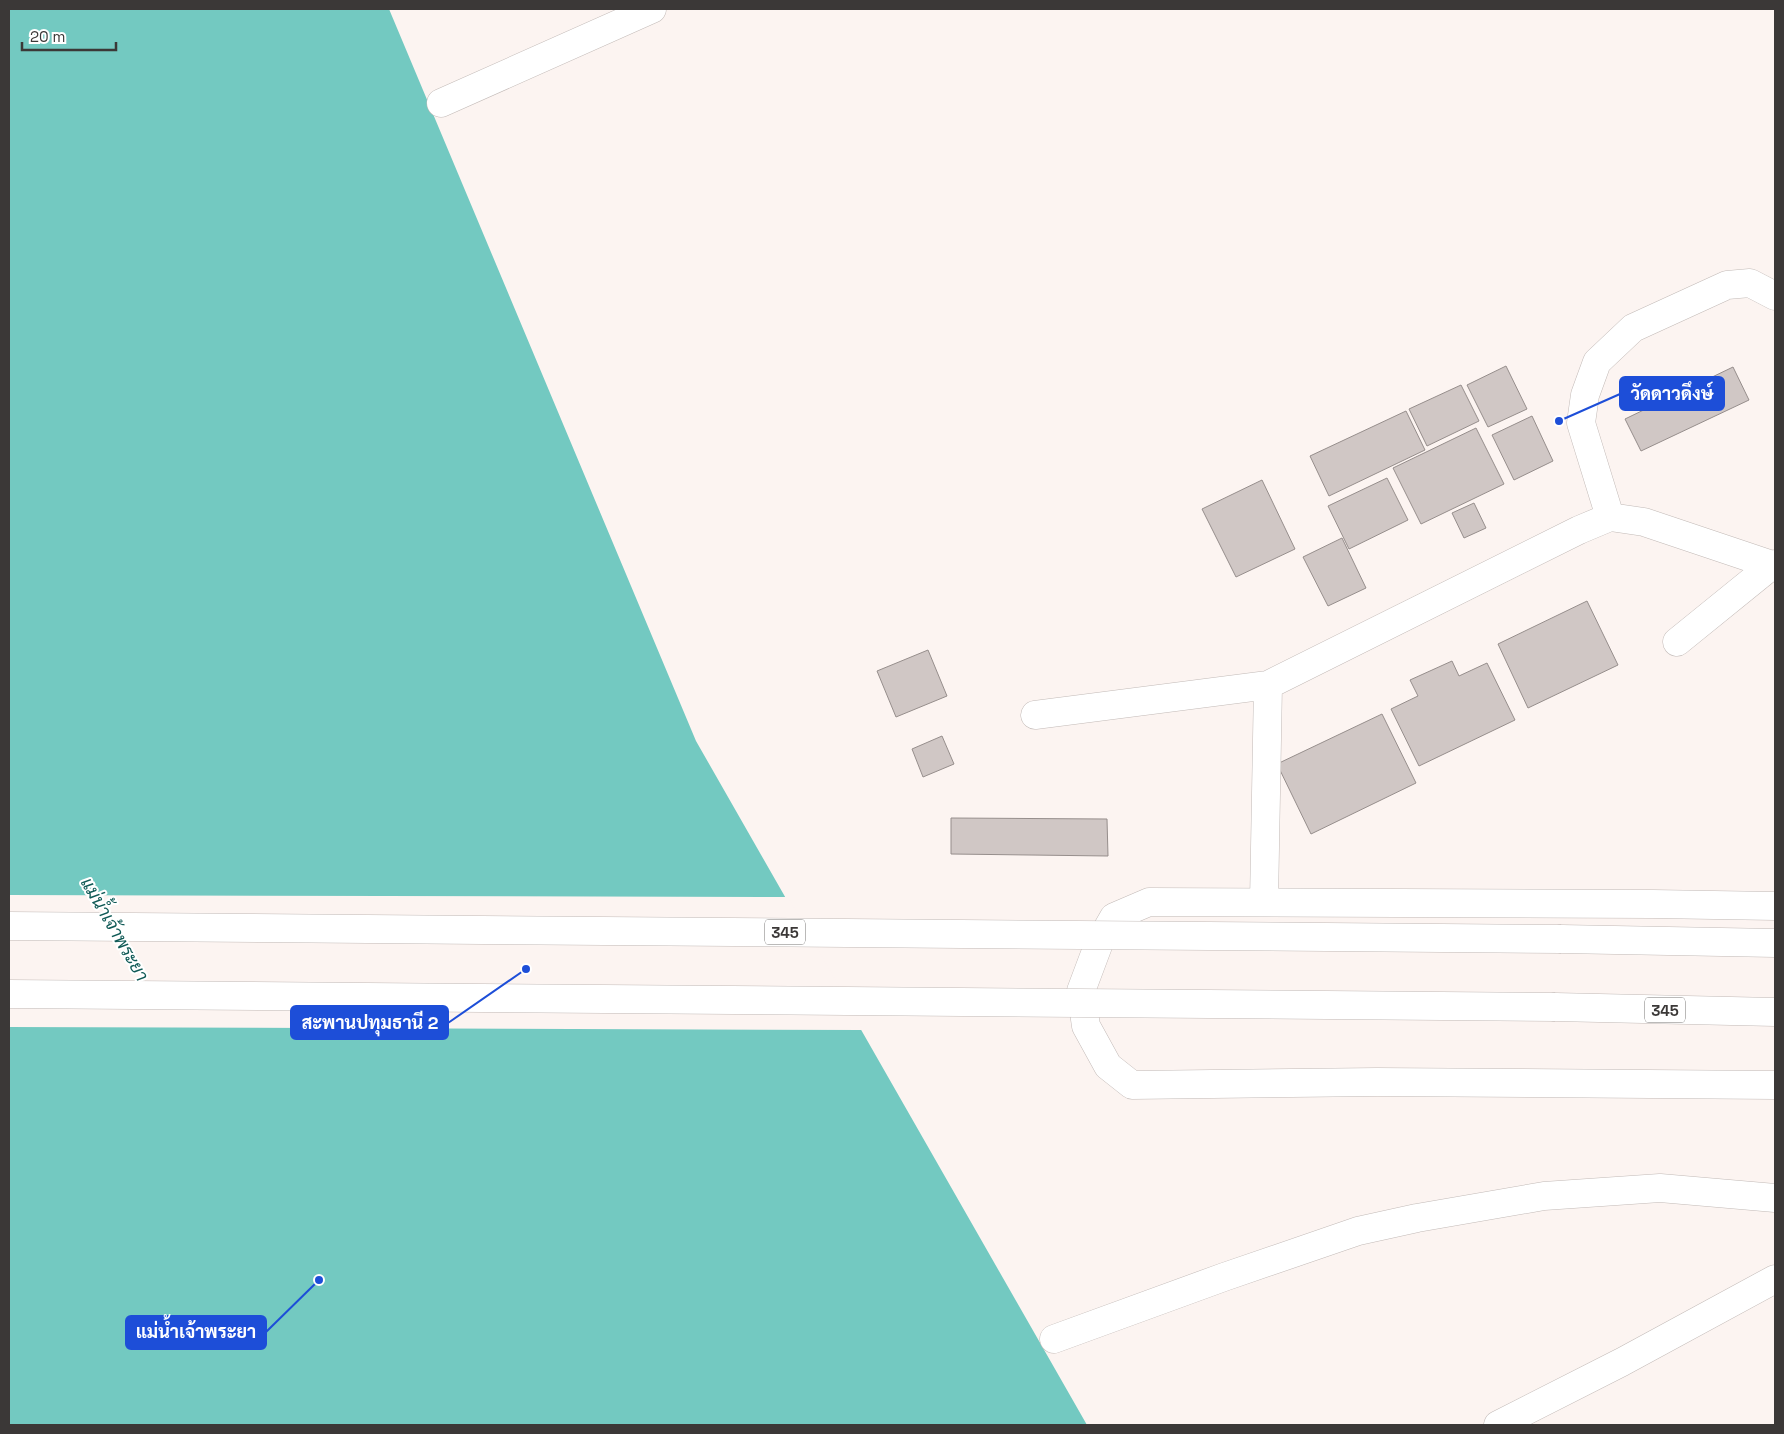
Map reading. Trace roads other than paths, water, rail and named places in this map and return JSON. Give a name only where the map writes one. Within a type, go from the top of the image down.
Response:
[{"type":"main road","points":[[441,103],[652,9]]},
{"type":"main road","points":[[1610,517],[1581,423],[1585,395],[1597,362],[1632,328],[1727,285],[1750,283],[1775,296]]},
{"type":"main road","points":[[1035,715],[1268,684],[1579,530],[1610,517],[1644,522],[1774,565]]},
{"type":"main road","points":[[1677,642],[1774,565]]},
{"type":"main road","points":[[1264,902],[1268,684]]},
{"type":"main road","points":[[1775,906],[1149,902],[1114,917],[1099,943],[1081,991],[1086,1026],[1108,1066],[1132,1085],[1377,1082],[1775,1085]]},
{"type":"main road","name":"345","points":[[9,926],[1561,939],[1775,943]]},
{"type":"main road","name":"345","points":[[9,994],[1555,1007],[1775,1012]]},
{"type":"main road","points":[[1054,1339],[1224,1277],[1358,1231],[1417,1218],[1544,1196],[1660,1188],[1775,1198]]},
{"type":"main road","points":[[1498,1425],[1773,1287]]},
{"type":"water","points":[[9,9],[389,9],[696,741],[1087,1425],[9,1425]]},
{"type":"place","name":"วัดดาวดึงษ์","points":[[1559,421]]},
{"type":"place","name":"สะพานปทุมธานี 2","points":[[526,969]]},
{"type":"place","name":"แม่น้ำเจ้าพระยา","points":[[319,1280]]}]
